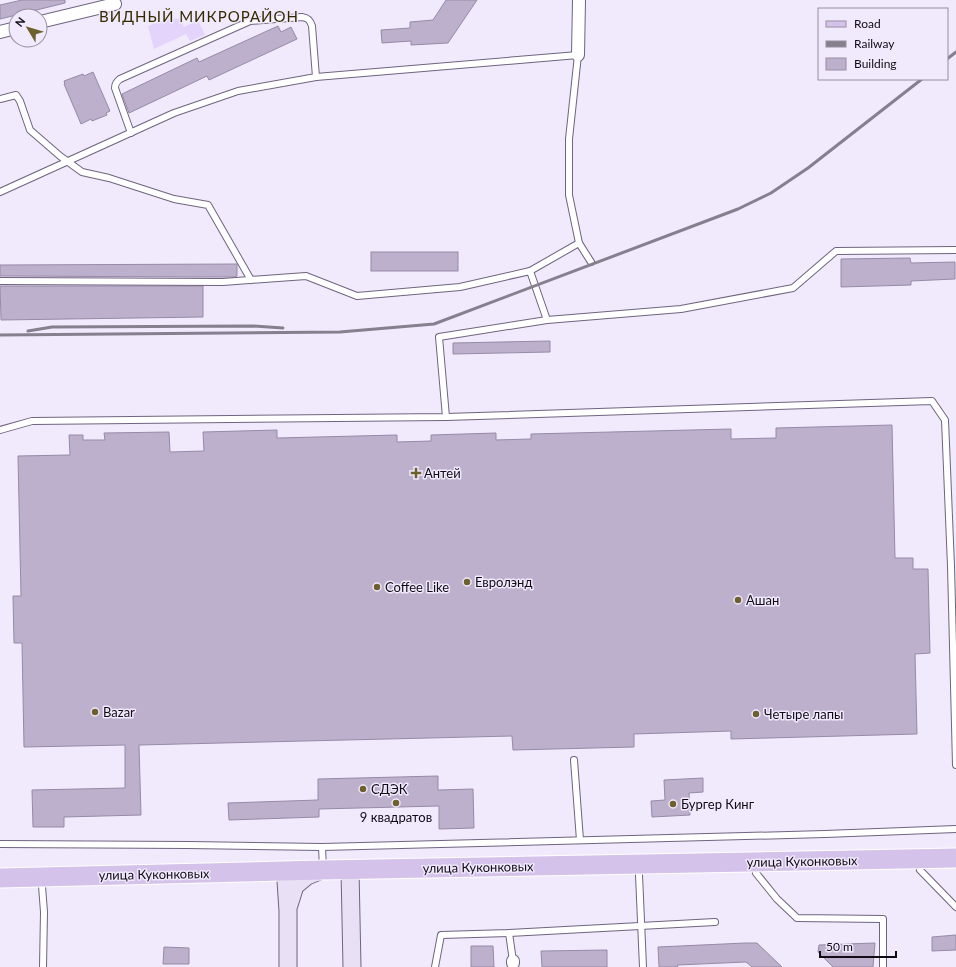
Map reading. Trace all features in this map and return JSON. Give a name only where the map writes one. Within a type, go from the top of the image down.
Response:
[{"type":"main road","name":"улица Куконковых","points":[[350,875],[956,858]]},
{"type":"main road","name":"улица Куконковых","points":[[0,878],[323,875],[756,874],[956,869]]},
{"type":"main road","name":"улица Куконковых","points":[[0,888],[294,881],[323,875]]},
{"type":"main road","points":[[350,875],[352,967]]},
{"type":"main road","points":[[288,967],[288,911],[294,881]]},
{"type":"street","points":[[578,55],[579,0]]},
{"type":"street","points":[[48,20],[115,4]]},
{"type":"lane","points":[[131,133],[115,88],[116,82],[250,20],[307,18],[312,26],[316,77]]},
{"type":"lane","points":[[0,192],[174,113],[238,91],[316,77],[578,55],[569,139],[569,195],[579,243],[591,262]]},
{"type":"lane","points":[[0,99],[16,95],[20,100],[30,130],[82,172],[108,178],[174,199],[208,205],[251,280]]},
{"type":"lane","points":[[0,281],[223,282],[306,276],[357,296],[460,287],[530,271],[579,243]]},
{"type":"lane","points":[[446,417],[438,337],[547,320],[682,309],[793,288],[836,251],[956,250]]},
{"type":"lane","points":[[530,271],[547,320]]},
{"type":"lane","points":[[0,430],[32,421],[446,417],[932,400],[945,420],[954,635],[956,765]]},
{"type":"lane","points":[[574,760],[580,840]]},
{"type":"lane","points":[[0,844],[322,847],[825,834],[956,829]]},
{"type":"lane","points":[[322,847],[323,875]]},
{"type":"lane","points":[[920,870],[956,907]]},
{"type":"lane","points":[[756,874],[777,899],[797,918],[883,919],[883,967]]},
{"type":"lane","points":[[639,875],[644,967]]},
{"type":"lane","points":[[42,886],[44,912],[43,967]]},
{"type":"lane","points":[[435,967],[441,935],[509,933],[715,922]]},
{"type":"lane","points":[[509,933],[513,964]]},
{"type":"shaded area","points":[[170,18],[180,19],[184,27],[198,20],[205,35],[190,41],[186,34],[154,49],[148,26]]},
{"type":"building","points":[[22,0],[65,0],[65,3],[45,8],[8,8],[8,17],[0,19],[0,5]]},
{"type":"building","points":[[446,0],[477,0],[448,43],[411,45],[411,41],[382,43],[381,30],[410,28],[410,22],[433,20]]},
{"type":"building","points":[[278,26],[281,32],[291,27],[297,39],[209,80],[207,76],[129,113],[122,94],[197,58],[199,62]]},
{"type":"building","points":[[93,72],[110,111],[106,113],[107,115],[92,121],[91,119],[81,124],[64,81]]},
{"type":"building","points":[[371,252],[458,252],[458,271],[371,271]]},
{"type":"building","points":[[910,258],[911,263],[955,262],[955,279],[911,281],[911,285],[841,287],[841,259]]},
{"type":"building","points":[[237,264],[237,276],[234,277],[0,276],[0,265]]},
{"type":"building","points":[[0,286],[203,286],[203,317],[1,320]]},
{"type":"building","points":[[550,341],[550,352],[453,354],[453,343]]},
{"type":"building","name":"Евролэнд","points":[[892,425],[895,558],[913,558],[913,569],[928,569],[930,653],[915,654],[917,734],[731,739],[731,731],[634,734],[634,747],[513,750],[512,736],[139,745],[141,815],[64,817],[64,827],[33,827],[32,790],[125,788],[125,745],[24,747],[22,643],[14,643],[13,596],[21,596],[18,456],[70,455],[69,435],[83,435],[83,440],[105,440],[104,433],[169,432],[170,452],[204,451],[203,432],[277,430],[277,438],[397,435],[397,442],[431,441],[431,435],[496,433],[496,440],[531,439],[531,434],[731,429],[731,439],[776,438],[776,428]]},
{"type":"building","name":"9 квадратов","points":[[438,776],[438,790],[473,789],[474,828],[439,829],[439,806],[319,809],[319,817],[229,820],[228,803],[318,800],[318,779]]},
{"type":"building","points":[[703,778],[703,792],[689,793],[690,815],[652,817],[651,801],[665,800],[664,780]]},
{"type":"building","points":[[956,935],[956,950],[932,951],[932,937]]},
{"type":"building","points":[[757,943],[782,967],[752,967],[746,962],[659,967],[658,947]]},
{"type":"building","points":[[875,943],[873,967],[833,967],[818,952],[819,945]]},
{"type":"building","points":[[471,946],[493,946],[494,967],[471,967]]},
{"type":"building","points":[[164,947],[189,948],[189,964],[163,964]]},
{"type":"building","points":[[607,950],[607,967],[542,967],[541,951]]},
{"type":"railway","points":[[948,58],[956,52]]},
{"type":"railway","points":[[0,335],[340,332],[434,324],[738,209],[771,193],[808,168],[921,80]]},
{"type":"railway","points":[[28,331],[52,327],[253,326],[283,328]]},
{"type":"place","name":"Антей","points":[[416,473]]},
{"type":"place","name":"Евролэнд","points":[[467,582]]},
{"type":"place","name":"Coffee Like","points":[[377,587]]},
{"type":"place","name":"Ашан","points":[[738,600]]},
{"type":"place","name":"Bazar","points":[[95,712]]},
{"type":"place","name":"Четыре лапы","points":[[756,714]]},
{"type":"place","name":"СДЭК","points":[[363,789]]},
{"type":"place","name":"9 квадратов","points":[[396,803]]},
{"type":"place","name":"Бургер Кинг","points":[[673,804]]},
{"type":"district","name":"ВИДНЫЙ МИКРОРАЙОН","points":[[199,16]]}]
